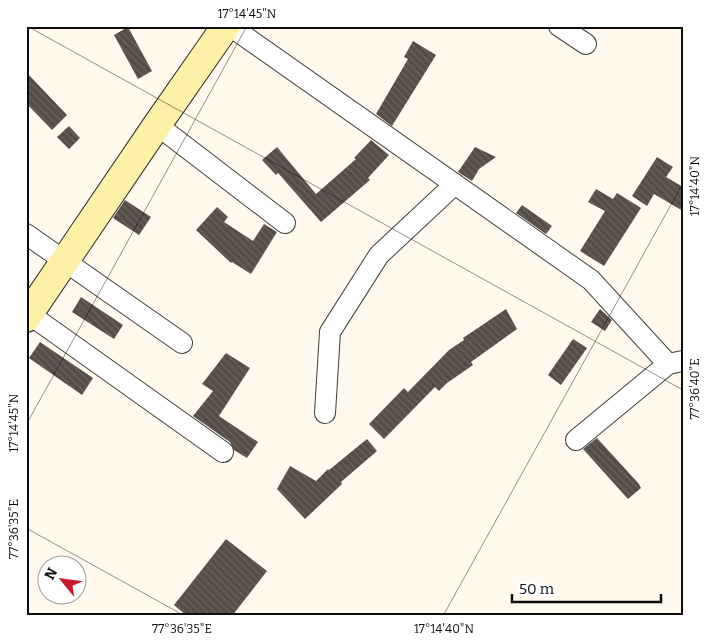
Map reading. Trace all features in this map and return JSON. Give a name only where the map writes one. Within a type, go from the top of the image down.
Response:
[{"type":"main road","points":[[28,316],[157,125],[228,26]]},
{"type":"street","points":[[228,26],[591,280],[675,363],[576,440]]},
{"type":"street","points":[[559,26],[586,44]]},
{"type":"street","points":[[157,125],[285,223]]},
{"type":"street","points":[[325,413],[330,332],[379,255],[455,184]]},
{"type":"street","points":[[26,234],[182,343]]},
{"type":"street","points":[[28,316],[223,452]]},
{"type":"building","points":[[128,27],[152,71],[138,79],[114,35]]},
{"type":"building","points":[[413,41],[436,55],[392,126],[376,114],[408,59],[404,57]]},
{"type":"building","points":[[26,72],[67,115],[52,130],[26,103]]},
{"type":"building","points":[[69,126],[80,138],[69,149],[57,137]]},
{"type":"building","points":[[371,140],[389,155],[368,178],[370,180],[321,222],[278,173],[276,175],[262,160],[277,147],[316,194],[356,159],[354,158]]},
{"type":"building","points":[[475,147],[496,157],[479,169],[472,181],[458,172]]},
{"type":"building","points":[[657,157],[673,167],[666,177],[683,187],[683,211],[654,194],[647,206],[632,196]]},
{"type":"building","points":[[596,189],[613,199],[617,193],[641,208],[604,266],[580,251],[605,211],[588,202]]},
{"type":"building","points":[[125,200],[151,217],[139,235],[113,218]]},
{"type":"building","points":[[522,205],[552,226],[546,234],[516,213]]},
{"type":"building","points":[[217,207],[228,217],[224,222],[253,241],[264,224],[277,232],[251,274],[231,263],[196,230]]},
{"type":"building","points":[[81,297],[123,325],[114,339],[72,312]]},
{"type":"building","points":[[506,309],[517,329],[471,362],[473,365],[439,391],[435,387],[384,439],[369,424],[404,388],[408,392],[449,350],[464,340],[463,338]]},
{"type":"building","points":[[600,309],[612,320],[605,331],[591,322]]},
{"type":"building","points":[[573,339],[587,348],[561,385],[548,375]]},
{"type":"building","points":[[40,342],[93,378],[82,395],[29,358]]},
{"type":"building","points":[[226,353],[250,368],[219,416],[258,442],[247,458],[234,450],[230,442],[193,416],[213,391],[202,384]]},
{"type":"building","points":[[597,438],[639,484],[641,488],[628,499],[583,449]]},
{"type":"building","points":[[367,439],[377,451],[341,482],[342,484],[305,519],[277,489],[290,466],[316,481],[328,469]]},
{"type":"building","points":[[226,539],[267,571],[232,616],[187,616],[174,605]]}]
